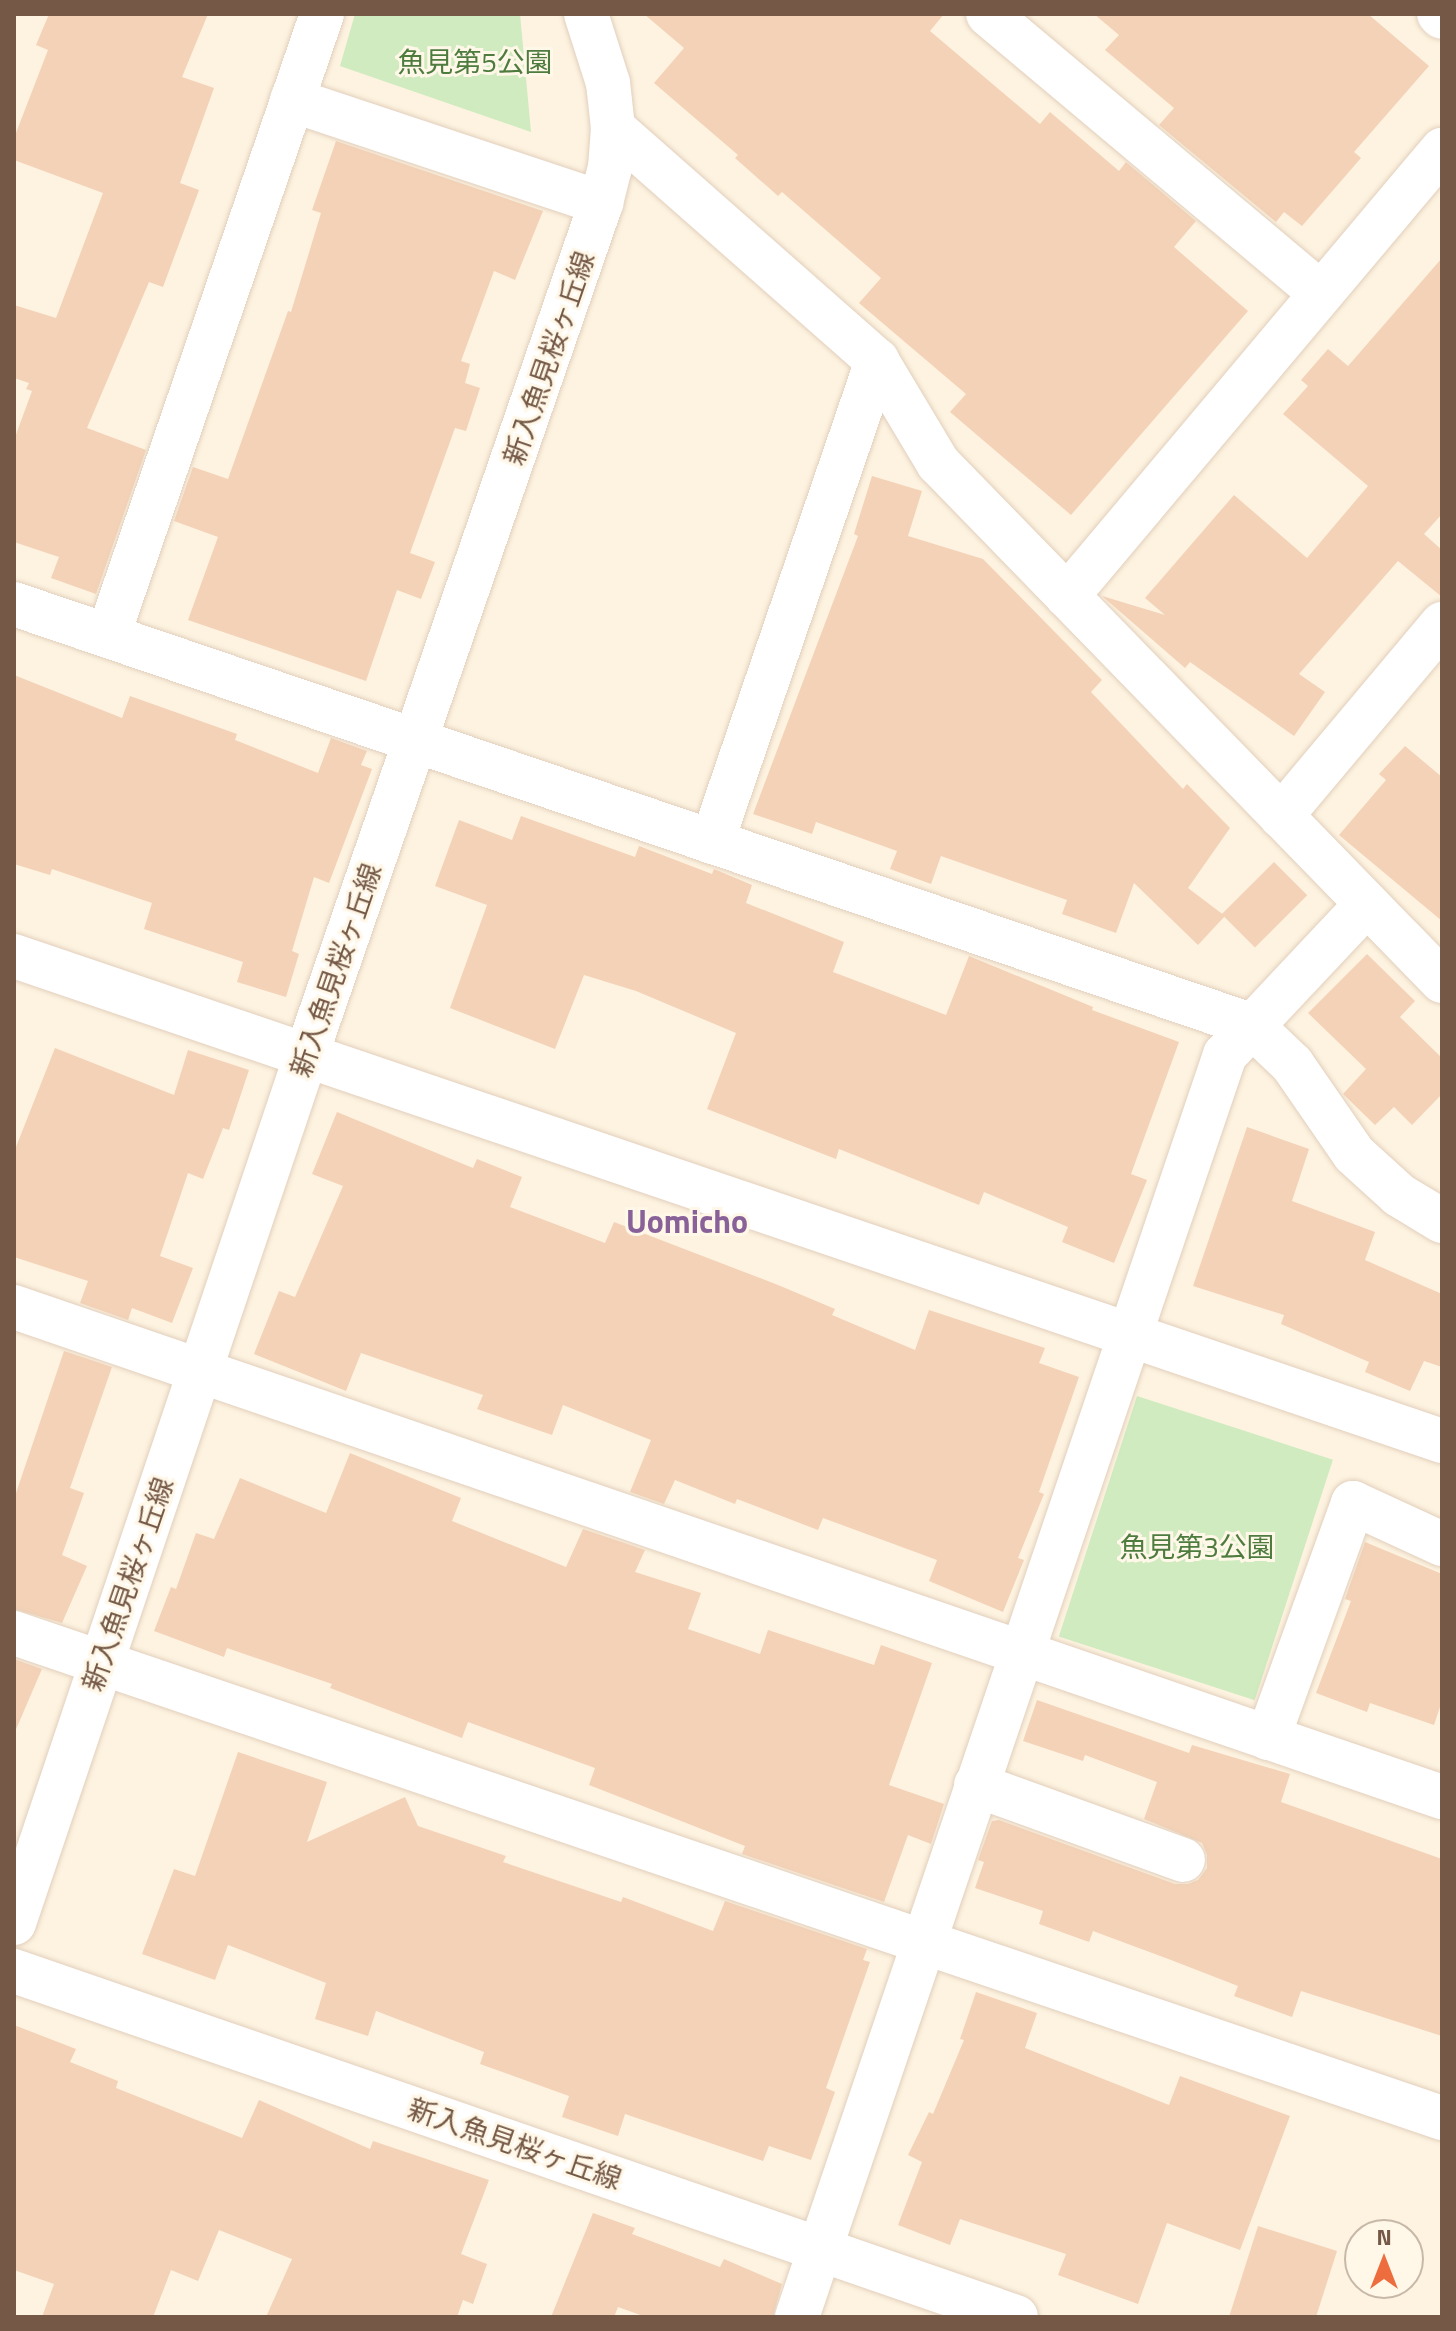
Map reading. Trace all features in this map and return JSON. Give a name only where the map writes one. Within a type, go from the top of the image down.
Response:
[{"type":"street","points":[[108,636],[322,14]]},
{"type":"street","name":"新入魚見桜ヶ丘線","points":[[14,1923],[306,1056],[601,203],[610,168],[613,128],[608,83],[586,14]]},
{"type":"street","points":[[988,14],[1321,293]]},
{"type":"street","points":[[292,100],[601,203]]},
{"type":"street","points":[[613,128],[877,361],[938,463],[1442,981]]},
{"type":"street","points":[[1067,596],[1442,150]]},
{"type":"street","points":[[712,842],[877,361]]},
{"type":"street","points":[[14,604],[1251,1025],[1292,1064],[1354,1154],[1399,1195],[1442,1221]]},
{"type":"street","points":[[1281,816],[1442,624]]},
{"type":"street","points":[[797,2317],[1225,1055],[1367,904]]},
{"type":"street","points":[[14,956],[1442,1441]]},
{"type":"street","points":[[14,1307],[1442,1797]]},
{"type":"street","points":[[1268,1738],[1353,1503],[1442,1544]]},
{"type":"street","points":[[14,1633],[1442,2118]]},
{"type":"street","points":[[976,1785],[1183,1860]]},
{"type":"street","name":"新入魚見桜ヶ丘線","points":[[14,1971],[1016,2317]]},
{"type":"green space","name":"魚見第5公園","points":[[355,14],[520,14],[531,132],[340,66]]},
{"type":"green space","name":"魚見第3公園","points":[[1137,1396],[1333,1460],[1255,1700],[1059,1637]]},
{"type":"building","points":[[49,14],[208,14],[182,77],[214,88],[180,183],[199,190],[163,287],[149,282],[87,428],[146,450],[96,594],[51,578],[59,557],[14,542],[14,440],[32,391],[26,389],[29,383],[14,378],[14,305],[56,318],[103,193],[14,160],[14,138],[48,50],[36,45]]},
{"type":"building","points":[[644,14],[944,14],[930,31],[1040,124],[1050,112],[1119,171],[1126,162],[1196,221],[1174,247],[1248,311],[1071,515],[950,412],[966,394],[859,303],[881,278],[782,192],[778,196],[735,158],[738,155],[654,83],[684,48]]},
{"type":"building","points":[[1094,14],[1368,14],[1429,66],[1354,152],[1361,158],[1302,226],[1284,212],[1276,222],[1159,125],[1174,108],[1105,50],[1119,35]]},
{"type":"building","points":[[336,141],[543,211],[515,280],[494,271],[461,361],[470,364],[465,383],[480,388],[466,431],[455,428],[410,553],[435,562],[421,599],[397,590],[366,681],[188,620],[218,537],[174,521],[193,467],[228,479],[288,311],[291,312],[321,213],[312,210]]},
{"type":"building","points":[[1442,258],[1442,514],[1424,534],[1442,550],[1442,597],[1398,561],[1299,674],[1325,692],[1294,736],[1190,662],[1185,668],[1102,596],[1165,615],[1145,598],[1234,495],[1307,558],[1368,486],[1283,414],[1308,386],[1301,380],[1328,349],[1348,366]]},
{"type":"building","points":[[872,476],[922,491],[908,536],[983,559],[1102,680],[1091,692],[1183,789],[1187,784],[1230,828],[1188,888],[1225,916],[1198,945],[1134,883],[1116,933],[1062,914],[1067,900],[941,856],[931,884],[890,869],[897,851],[816,822],[812,834],[753,814],[858,536],[854,534]]},
{"type":"building","points":[[14,675],[122,718],[130,696],[237,734],[235,740],[318,773],[331,738],[367,751],[361,765],[372,769],[329,883],[314,877],[292,951],[299,954],[286,997],[237,982],[243,962],[144,929],[152,903],[52,869],[50,875],[14,864]]},
{"type":"building","points":[[1405,746],[1442,777],[1442,921],[1339,835],[1386,780],[1379,774]]},
{"type":"building","points":[[521,816],[635,857],[639,846],[712,874],[714,869],[752,885],[746,903],[844,942],[833,972],[946,1015],[969,956],[1093,1007],[1092,1010],[1179,1042],[1131,1174],[1147,1180],[1114,1263],[1062,1242],[1068,1227],[984,1192],[979,1205],[839,1149],[836,1159],[707,1109],[736,1033],[636,991],[584,975],[555,1049],[450,1008],[487,905],[435,886],[459,820],[512,840]]},
{"type":"building","points":[[1274,862],[1307,895],[1255,948],[1222,914]]},
{"type":"building","points":[[1367,954],[1415,1001],[1400,1017],[1442,1058],[1442,1094],[1412,1125],[1394,1107],[1375,1125],[1343,1094],[1366,1069],[1308,1013]]},
{"type":"building","points":[[55,1048],[174,1095],[188,1050],[249,1070],[229,1130],[223,1128],[203,1179],[188,1173],[160,1256],[193,1268],[172,1323],[132,1308],[128,1320],[80,1303],[88,1281],[14,1257],[14,1152]]},
{"type":"building","points":[[337,1112],[473,1168],[477,1159],[522,1177],[510,1207],[605,1243],[614,1222],[835,1309],[832,1315],[915,1350],[929,1310],[1045,1348],[1039,1363],[1079,1377],[1039,1492],[1044,1494],[1018,1558],[1024,1560],[1003,1612],[929,1581],[937,1560],[823,1518],[818,1530],[737,1499],[735,1504],[675,1480],[664,1504],[630,1492],[651,1440],[563,1405],[552,1435],[477,1409],[483,1395],[361,1353],[346,1391],[254,1354],[279,1291],[295,1297],[343,1186],[312,1174]]},
{"type":"building","points":[[1247,1127],[1309,1149],[1292,1201],[1375,1232],[1365,1260],[1442,1294],[1442,1367],[1424,1361],[1410,1391],[1365,1372],[1369,1362],[1281,1324],[1284,1315],[1193,1286]]},
{"type":"building","points":[[64,1351],[112,1367],[70,1488],[84,1493],[62,1555],[87,1566],[62,1623],[14,1609],[14,1499]]},
{"type":"building","points":[[350,1453],[461,1498],[452,1521],[566,1567],[583,1529],[645,1550],[635,1572],[701,1593],[688,1629],[760,1654],[768,1630],[874,1665],[881,1645],[932,1663],[889,1785],[944,1804],[931,1844],[908,1835],[884,1902],[742,1854],[745,1846],[589,1785],[595,1768],[468,1722],[462,1738],[330,1688],[332,1684],[227,1648],[224,1657],[154,1631],[171,1587],[176,1589],[196,1533],[214,1539],[240,1478],[326,1513]]},
{"type":"building","points":[[1365,1542],[1442,1574],[1442,1701],[1434,1725],[1370,1703],[1367,1712],[1316,1693],[1351,1601],[1345,1599]]},
{"type":"building","points":[[14,1659],[42,1669],[14,1734]]},
{"type":"building","points":[[1037,1700],[1189,1753],[1192,1745],[1290,1774],[1281,1802],[1442,1859],[1442,2036],[1301,1991],[1292,2017],[1234,1996],[1238,1986],[1093,1931],[1089,1942],[1039,1924],[1043,1911],[975,1888],[984,1862],[978,1860],[992,1821],[999,1820],[1175,1884],[1198,1880],[1207,1868],[1207,1855],[1202,1843],[1144,1819],[1157,1782],[1085,1755],[1083,1761],[1023,1741]]},
{"type":"building","points":[[238,1752],[327,1782],[307,1842],[405,1797],[418,1826],[506,1856],[503,1862],[621,1902],[623,1897],[713,1931],[725,1901],[867,1949],[863,1960],[870,1962],[826,2088],[835,2092],[811,2160],[769,2146],[763,2161],[625,2114],[618,2136],[562,2117],[569,2096],[480,2064],[484,2052],[376,2011],[368,2036],[315,2019],[326,1983],[228,1945],[215,1980],[142,1954],[174,1869],[195,1876]]},
{"type":"building","points":[[976,1992],[1037,2013],[1025,2048],[1169,2105],[1180,2076],[1290,2116],[1240,2250],[1167,2223],[1138,2304],[1058,2275],[1066,2254],[960,2219],[950,2245],[898,2225],[922,2162],[908,2155],[929,2112],[933,2114],[964,2040],[960,2039]]},
{"type":"building","points":[[14,2025],[76,2049],[70,2062],[118,2081],[116,2088],[242,2138],[259,2100],[370,2149],[373,2141],[489,2180],[461,2254],[487,2264],[473,2304],[463,2300],[457,2317],[266,2317],[292,2259],[219,2230],[198,2281],[171,2270],[153,2317],[42,2317],[54,2284],[14,2270]]},
{"type":"building","points":[[593,2213],[635,2228],[632,2234],[720,2267],[724,2259],[782,2284],[773,2317],[646,2317],[618,2307],[614,2317],[551,2317]]},
{"type":"building","points":[[1258,2226],[1337,2251],[1316,2317],[1229,2317]]},
{"type":"district","name":"Uomicho","points":[[687,1221]]}]
